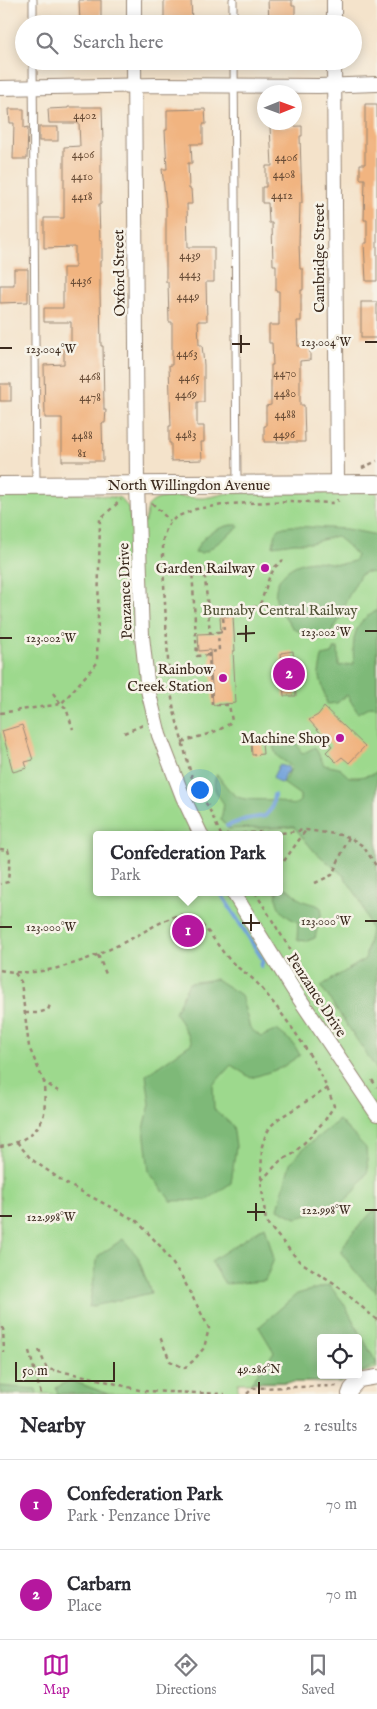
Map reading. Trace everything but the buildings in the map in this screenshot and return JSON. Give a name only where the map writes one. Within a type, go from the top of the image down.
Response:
[{"type":"street","points":[[134,0],[134,15]]},
{"type":"street","points":[[334,0],[334,15]]},
{"type":"street","name":"Oxford Street","points":[[134,70],[137,485]]},
{"type":"street","name":"Cambridge Street","points":[[334,70],[341,490]]},
{"type":"street","points":[[0,88],[134,85],[334,86],[377,84]]},
{"type":"street","name":"North Willingdon Avenue","points":[[0,486],[237,485],[341,490],[377,484]]},
{"type":"street","name":"Penzance Drive","points":[[137,485],[140,606],[148,690],[157,728],[199,831]]},
{"type":"street","name":"Penzance Drive","points":[[235,896],[296,994],[377,1114]]},
{"type":"street","points":[[348,1390],[359,1380],[377,1377]]},
{"type":"lane","points":[[33,0],[33,15]]},
{"type":"lane","points":[[233,0],[234,15]]},
{"type":"lane","points":[[33,70],[36,486]]},
{"type":"lane","points":[[234,70],[237,485]]},
{"type":"path","points":[[192,780],[172,698],[166,643],[163,538],[166,526],[176,517],[196,509],[229,504],[283,501],[332,503],[341,490]]},
{"type":"path","points":[[0,713],[61,704],[97,663],[100,518],[122,499]]},
{"type":"path","points":[[151,502],[170,521]]},
{"type":"path","points":[[209,655],[197,656],[192,568],[204,567],[210,633],[224,632],[223,615],[229,608],[255,606],[261,602],[269,578],[275,567],[283,560]]},
{"type":"path","points":[[182,742],[209,733],[232,721],[229,704],[212,705],[208,652],[219,651],[218,632]]},
{"type":"path","points":[[53,693],[66,708],[72,729]]},
{"type":"path","points":[[124,733],[144,725],[149,730]]},
{"type":"path","points":[[194,787],[208,806],[219,831]]},
{"type":"path","points":[[284,861],[306,830]]},
{"type":"path","points":[[283,833],[306,830],[341,834],[363,846],[377,867]]},
{"type":"path","points":[[314,883],[332,875],[349,837]]},
{"type":"path","points":[[0,850],[8,850],[10,858],[8,882],[0,884]]},
{"type":"path","points":[[257,896],[312,985]]},
{"type":"path","points":[[0,970],[15,973],[61,968],[98,955],[180,915],[197,920],[230,960],[257,982],[285,1018],[318,1068],[334,1106],[325,1120],[293,1154],[280,1161],[261,1181]]},
{"type":"path","points":[[98,955],[106,974]]},
{"type":"path","points":[[0,1147],[17,1142],[32,1133],[43,1117],[44,1082],[29,1047],[21,982],[15,973]]},
{"type":"path","points":[[25,1013],[38,1013],[48,1010],[51,1002]]},
{"type":"path","points":[[44,1082],[58,1091]]},
{"type":"path","points":[[328,1088],[278,1119],[270,1127],[262,1146],[261,1181],[266,1222],[298,1262],[334,1283],[377,1320]]},
{"type":"path","points":[[17,1142],[31,1159],[67,1184],[137,1221],[161,1247],[182,1277],[209,1328]]},
{"type":"path","points":[[160,1336],[170,1361],[184,1368],[204,1348],[209,1328],[214,1324]]},
{"type":"path","points":[[3,1327],[4,1353]]},
{"type":"path","points":[[39,1350],[47,1369],[90,1377],[143,1391],[225,1394]]},
{"type":"path","points":[[28,1351],[41,1394]]},
{"type":"path","points":[[247,1394],[253,1388],[260,1387],[348,1390]]},
{"type":"green space","name":"Burnaby Central Railway","points":[[377,492],[377,1368],[362,1374],[362,1334],[317,1334],[317,1379],[350,1379],[344,1382],[238,1383],[238,1394],[0,1394],[0,493],[82,493],[120,498],[128,507],[131,523],[145,522],[148,506],[159,499],[166,497],[203,498],[227,493]]},
{"type":"green space","points":[[231,525],[238,525],[239,527],[207,551],[195,552],[209,534]]},
{"type":"green space","points":[[283,527],[346,529],[377,535],[377,573],[366,572],[360,575],[346,601],[340,619],[328,637],[304,633],[292,627],[278,605],[276,599],[277,585],[282,575],[301,563],[319,561],[342,564],[354,561],[357,556],[336,536],[311,543],[273,546],[278,530]]},
{"type":"green space","points":[[377,610],[377,707],[371,706],[358,713],[347,695],[337,703],[327,704],[319,673],[322,656],[332,654],[335,648],[338,648],[339,666],[354,664],[353,647],[356,632],[363,620]]},
{"type":"green space","points":[[295,740],[302,754],[315,747],[324,765],[339,768],[349,777],[360,777],[377,771],[377,1070],[321,986],[365,959],[371,930],[360,900],[343,875],[314,851],[294,827],[228,829],[221,819],[224,804],[214,786],[217,774],[226,787],[241,798],[274,800],[291,804],[300,801],[300,795],[283,783],[292,767],[277,756],[273,747],[281,742]]},
{"type":"green space","points":[[283,886],[303,901],[322,909],[315,938],[307,941],[297,940],[298,922],[282,911],[277,902],[277,897],[283,896]]},
{"type":"green space","points":[[216,979],[241,995],[250,1028],[261,1037],[277,1030],[293,1043],[300,1055],[281,1068],[251,1078],[231,1065],[213,1085],[214,1109],[233,1126],[236,1146],[231,1183],[207,1200],[171,1201],[149,1172],[144,1129],[150,1104],[146,1075],[192,1043],[175,1012],[189,983]]},
{"type":"green space","points":[[339,1120],[366,1148],[368,1171],[355,1191],[337,1208],[296,1218],[278,1209],[290,1163],[304,1148]]},
{"type":"green space","points":[[373,1211],[377,1211],[376,1292],[354,1271],[341,1251],[349,1237]]},
{"type":"green space","points":[[265,1226],[274,1259],[265,1281],[225,1284],[211,1261]]},
{"type":"green space","points":[[123,1239],[138,1257],[151,1293],[89,1307],[98,1256]]},
{"type":"green space","points":[[329,1285],[343,1302],[361,1334],[317,1334],[317,1379],[349,1379],[344,1382],[251,1382],[274,1352],[259,1327],[297,1294]]},
{"type":"green space","points":[[362,1337],[377,1364],[362,1372]]},
{"type":"green space","points":[[70,1380],[108,1394],[58,1394],[56,1388]]},
{"type":"green space","points":[[0,1386],[36,1389],[37,1394],[0,1394]]},
{"type":"water","points":[[279,765],[289,769],[288,773],[285,773],[282,783],[277,782],[273,777]]},
{"type":"waterway","points":[[227,826],[246,819],[265,816],[272,808],[274,795]]},
{"type":"waterway","points":[[223,896],[263,960],[261,966]]},
{"type":"place","name":"Garden Railway","points":[[265,568]]},
{"type":"place","name":"Carbarn","points":[[289,674]]},
{"type":"place","name":"Rainbow Creek Station","points":[[223,678]]},
{"type":"place","name":"Machine Shop","points":[[340,738]]},
{"type":"place","name":"Confederation Park","points":[[188,931]]}]
